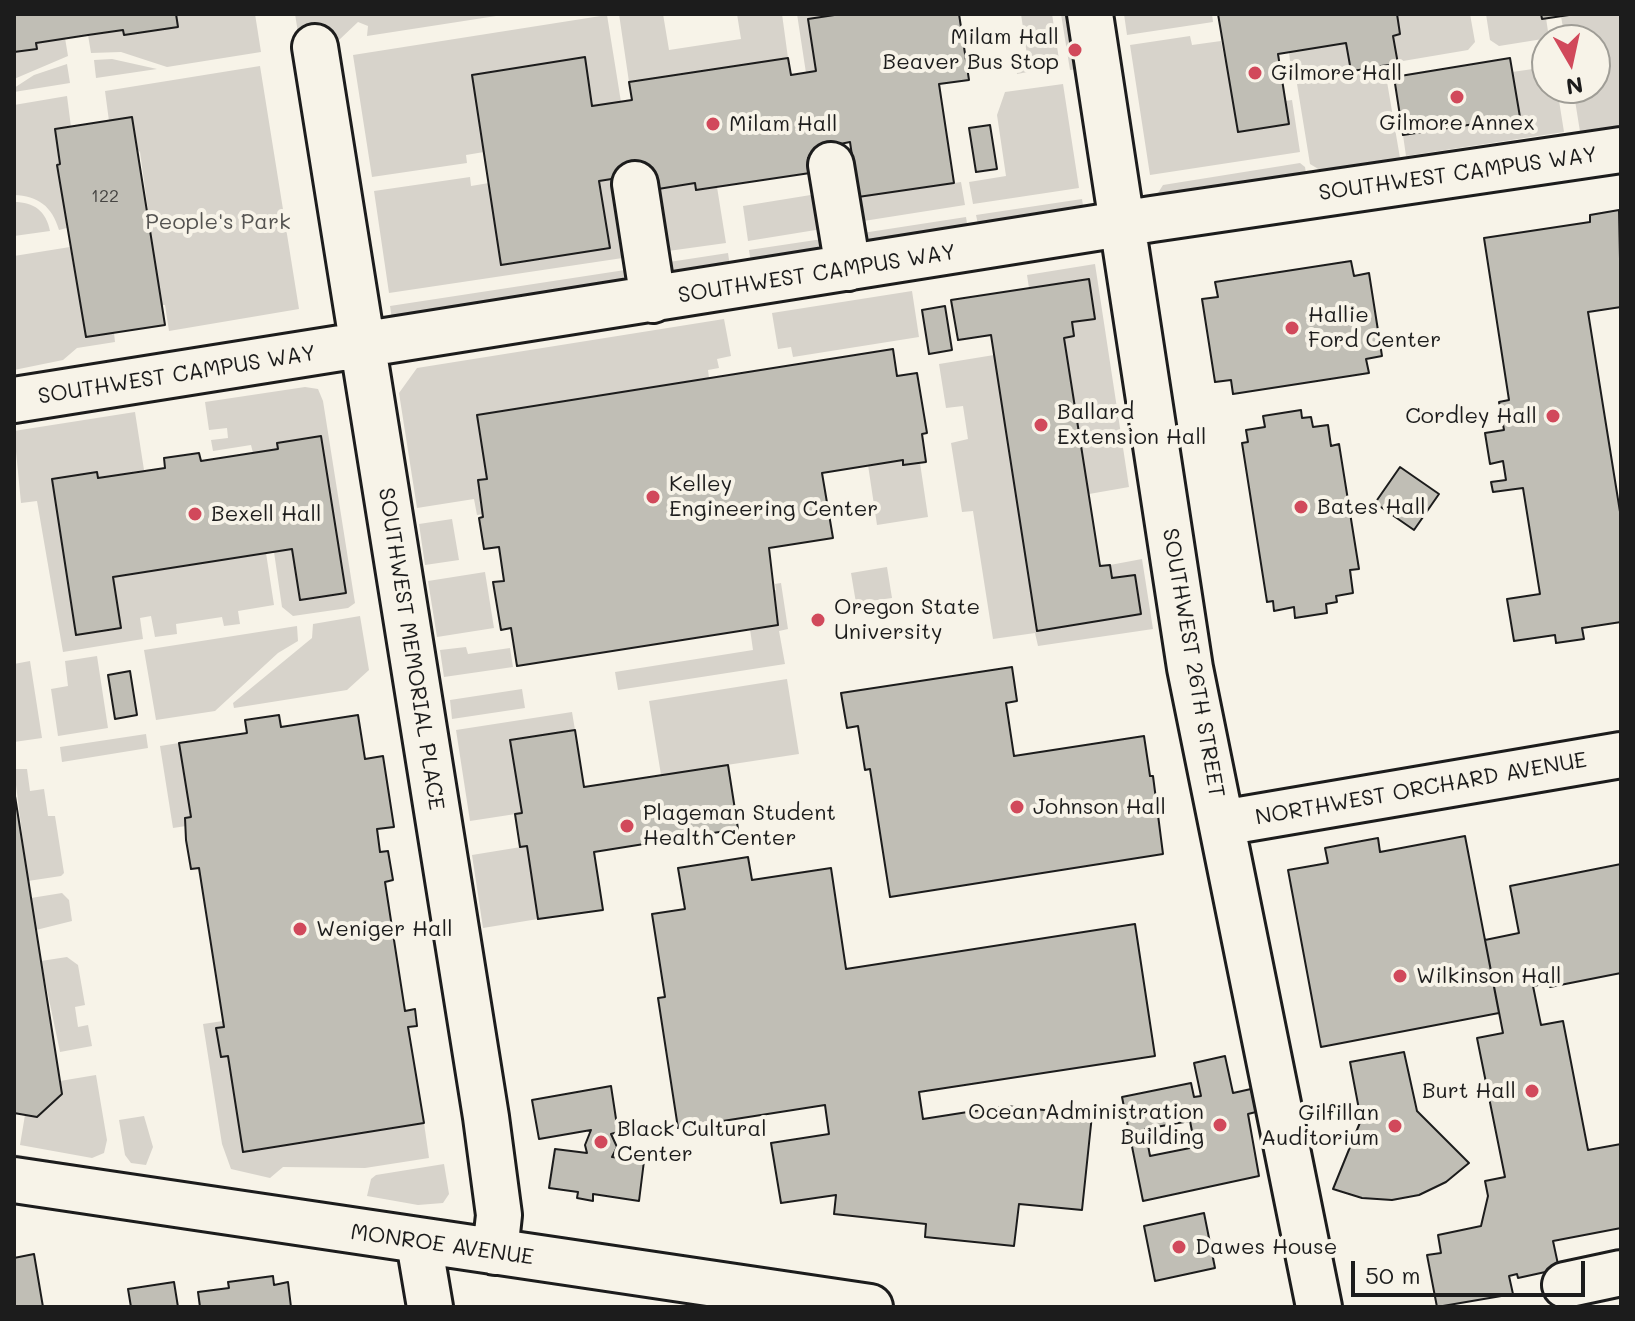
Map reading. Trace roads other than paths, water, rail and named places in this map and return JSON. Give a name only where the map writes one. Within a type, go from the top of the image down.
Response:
[{"type":"street","name":"SOUTHWEST 26TH STREET","points":[[1090,14],[1190,668],[1319,1307]]},
{"type":"street","name":"SOUTHWEST MEMORIAL PLACE","points":[[315,47],[486,1117],[499,1215],[495,1252]]},
{"type":"street","name":"SOUTHWEST CAMPUS WAY","points":[[14,400],[1122,224],[1621,150]]},
{"type":"street","points":[[831,165],[848,268]]},
{"type":"street","points":[[635,184],[653,300]]},
{"type":"street","name":"NORTHWEST ORCHARD AVENUE","points":[[1222,823],[1621,755]]},
{"type":"street","name":"MONROE AVENUE","points":[[14,1180],[870,1307]]},
{"type":"street","points":[[419,1242],[430,1307]]},
{"type":"street","points":[[1565,1285],[1621,1273]]},
{"type":"place","name":"Milam Hall Beaver Bus Stop","points":[[1075,50]]},
{"type":"place","name":"Gilmore Hall","points":[[1255,73]]},
{"type":"place","name":"Gilmore Annex","points":[[1457,97]]},
{"type":"place","name":"Milam Hall","points":[[713,124]]},
{"type":"place","name":"Hallie Ford Center","points":[[1292,328]]},
{"type":"place","name":"Cordley Hall","points":[[1553,416]]},
{"type":"place","name":"Ballard Extension Hall","points":[[1041,425]]},
{"type":"place","name":"Kelley Engineering Center","points":[[653,497]]},
{"type":"place","name":"Bates Hall","points":[[1301,507]]},
{"type":"place","name":"Bexell Hall","points":[[195,514]]},
{"type":"place","name":"Oregon State University","points":[[818,620]]},
{"type":"place","name":"Johnson Hall","points":[[1017,807]]},
{"type":"place","name":"Plageman Student Health Center","points":[[627,826]]},
{"type":"place","name":"Weniger Hall","points":[[300,929]]},
{"type":"place","name":"Wilkinson Hall","points":[[1400,976]]},
{"type":"place","name":"Burt Hall","points":[[1532,1091]]},
{"type":"place","name":"Ocean Administration Building","points":[[1220,1125]]},
{"type":"place","name":"Gilfillan Auditorium","points":[[1395,1126]]},
{"type":"place","name":"Black Cultural Center","points":[[601,1142]]},
{"type":"place","name":"Dawes House","points":[[1179,1247]]},
{"type":"park label","name":"People's Park","points":[[218,222]]}]
